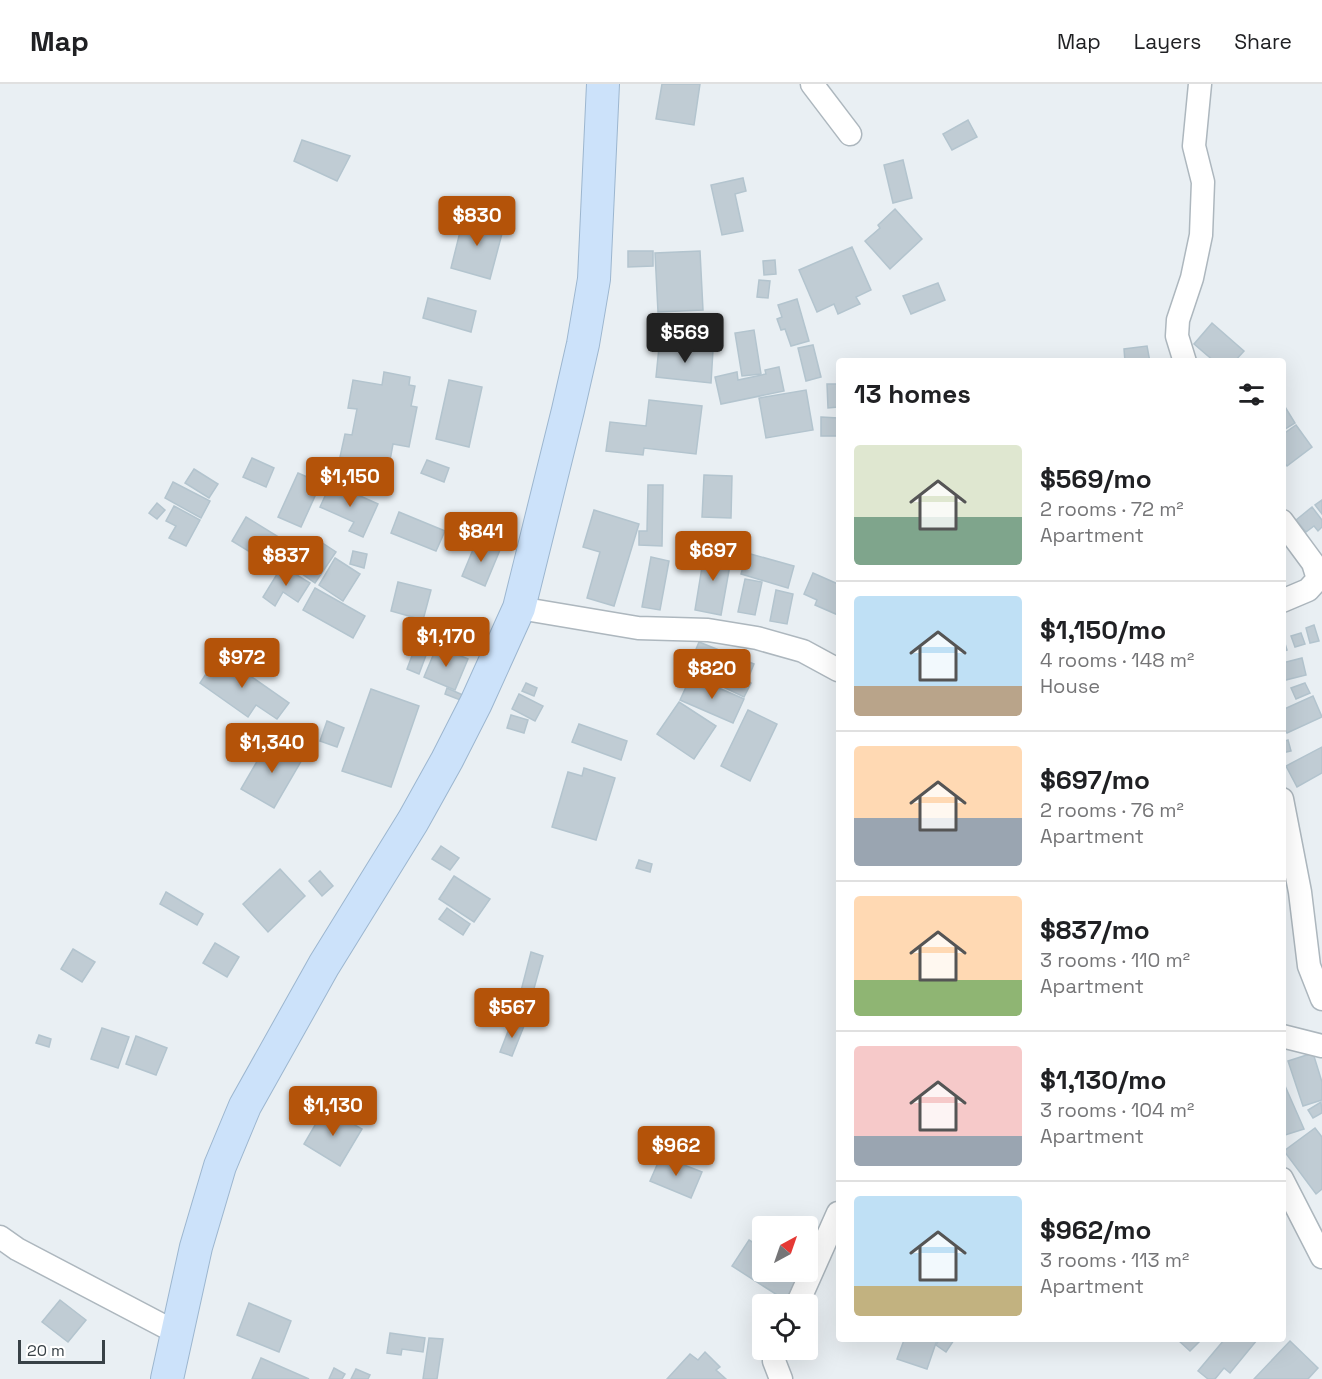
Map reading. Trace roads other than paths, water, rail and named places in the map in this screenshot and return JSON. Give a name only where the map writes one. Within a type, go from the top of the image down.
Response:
[{"type":"street","points":[[167,1379],[200,1235],[220,1166],[245,1106],[324,965],[418,811],[476,703],[519,609],[568,410],[594,279],[603,84]]},
{"type":"street","points":[[812,84],[850,134]]},
{"type":"street","points":[[1184,358],[1177,336],[1178,320],[1192,278],[1201,235],[1203,182],[1194,146],[1200,84]]},
{"type":"street","points":[[1286,526],[1313,563],[1318,579],[1308,590],[1286,599]]},
{"type":"street","points":[[519,609],[638,628],[708,630],[757,638],[803,651],[836,669]]},
{"type":"street","points":[[1286,820],[1300,892],[1309,966],[1322,999]]},
{"type":"street","points":[[1286,1037],[1322,1046]]},
{"type":"street","points":[[1286,1187],[1322,1257]]},
{"type":"street","points":[[802,1294],[836,1217]]},
{"type":"street","points":[[0,1237],[17,1249],[177,1333]]},
{"type":"street","points":[[774,1360],[781,1379]]}]
